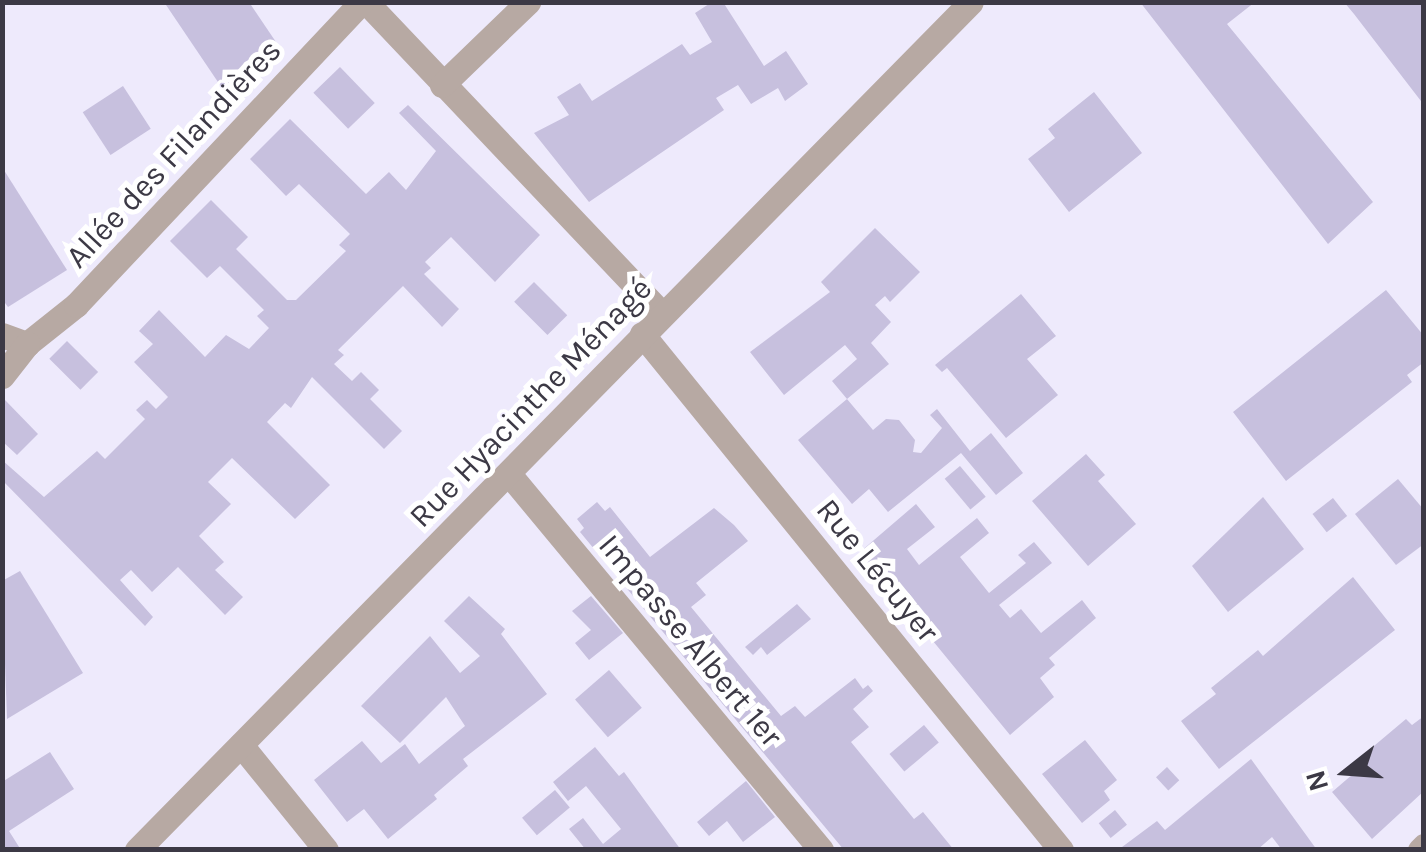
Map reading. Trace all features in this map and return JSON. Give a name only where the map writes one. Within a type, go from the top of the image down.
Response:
[{"type":"street","points":[[364,2],[662,314]]},
{"type":"street","name":"Allée des Filandières","points":[[2,376],[15,340],[76,305],[364,2]]},
{"type":"street","points":[[442,85],[528,2]]},
{"type":"street","name":"Rue Hyacinthe Ménagé","points":[[137,850],[970,2]]},
{"type":"street","name":"Rue Lécuyer","points":[[642,334],[1061,850]]},
{"type":"street","name":"Impasse Albert 1er","points":[[509,474],[822,850]]},
{"type":"street","points":[[241,746],[326,850]]},
{"type":"building","points":[[164,2],[249,2],[280,48],[222,88]]},
{"type":"building","points":[[712,2],[723,2],[764,66],[786,51],[808,84],[785,101],[778,88],[751,104],[738,85],[716,98],[724,110],[589,202],[534,133],[569,115],[557,97],[580,83],[592,101],[682,44],[690,55],[712,42],[695,13]]},
{"type":"building","points":[[1140,2],[1255,2],[1227,24],[1373,202],[1328,244]]},
{"type":"building","points":[[1344,2],[1424,2],[1424,105],[1354,14]]},
{"type":"building","points":[[340,67],[375,103],[348,129],[313,93]]},
{"type":"building","points":[[123,86],[151,129],[111,155],[83,112]]},
{"type":"building","points":[[1094,92],[1142,153],[1069,212],[1028,159],[1055,138],[1048,129]]},
{"type":"building","points":[[408,105],[540,235],[495,282],[451,237],[425,262],[431,268],[424,274],[459,309],[442,327],[403,286],[338,350],[344,355],[334,364],[352,381],[361,372],[379,390],[370,399],[402,431],[384,449],[312,377],[291,408],[285,403],[267,422],[330,485],[295,519],[232,458],[208,482],[231,504],[199,536],[224,562],[215,570],[243,597],[225,615],[178,567],[152,592],[131,570],[120,580],[153,617],[145,626],[2,480],[2,460],[44,497],[97,451],[105,459],[145,419],[136,410],[147,400],[156,409],[168,397],[134,362],[153,344],[139,331],[159,310],[205,357],[226,335],[249,349],[269,328],[257,316],[264,310],[220,266],[207,278],[170,241],[211,200],[248,237],[236,249],[287,300],[296,300],[346,251],[339,245],[350,234],[299,184],[286,196],[250,159],[290,119],[366,194],[389,172],[406,190],[436,151],[399,113]]},
{"type":"building","points":[[2,167],[67,270],[8,307],[2,299]]},
{"type":"building","points":[[875,228],[920,272],[890,302],[885,296],[875,305],[891,322],[871,343],[889,364],[847,399],[832,381],[857,359],[845,345],[784,395],[750,352],[830,292],[821,282]]},
{"type":"building","points":[[534,282],[567,315],[547,335],[514,302]]},
{"type":"building","points":[[1386,290],[1424,336],[1424,362],[1407,375],[1412,382],[1286,481],[1233,412]]},
{"type":"building","points":[[1021,294],[1056,336],[1027,359],[1058,395],[1006,438],[947,368],[942,372],[935,365]]},
{"type":"building","points":[[67,341],[98,372],[80,390],[49,359]]},
{"type":"building","points":[[847,399],[873,430],[886,419],[899,420],[915,440],[913,452],[921,453],[942,428],[930,415],[937,409],[970,451],[991,433],[1023,473],[996,495],[961,453],[888,512],[869,489],[852,504],[798,440]]},
{"type":"building","points":[[5,400],[38,434],[17,455],[2,441]]},
{"type":"building","points":[[1086,454],[1105,475],[1098,481],[1136,524],[1088,566],[1032,501]]},
{"type":"building","points":[[960,466],[986,497],[970,509],[945,479]]},
{"type":"building","points":[[1398,479],[1424,510],[1424,544],[1396,565],[1355,514]]},
{"type":"building","points":[[1263,497],[1304,549],[1228,612],[1192,566]]},
{"type":"building","points":[[1333,498],[1347,516],[1327,532],[1313,514]]},
{"type":"building","points":[[597,502],[605,511],[610,507],[650,557],[714,508],[734,525],[748,541],[696,583],[706,595],[691,607],[781,716],[795,706],[805,717],[855,678],[863,689],[868,685],[873,691],[853,709],[869,727],[851,742],[914,819],[923,812],[954,850],[844,850],[580,532],[584,528],[577,519]]},
{"type":"building","points":[[916,504],[935,527],[907,549],[919,565],[977,518],[989,533],[960,557],[989,593],[1026,563],[1018,555],[1034,542],[1052,563],[999,605],[1010,618],[1021,609],[1041,633],[1082,600],[1096,618],[1049,658],[1055,665],[1040,678],[1054,697],[1010,735],[860,552]]},
{"type":"building","points":[[20,571],[83,673],[7,719],[2,581]]},
{"type":"building","points":[[1353,577],[1395,630],[1219,769],[1181,721],[1216,694],[1211,688],[1258,650],[1263,656]]},
{"type":"building","points":[[469,596],[505,629],[501,634],[547,694],[463,759],[468,766],[434,795],[437,799],[388,839],[364,809],[347,822],[314,780],[362,741],[381,763],[405,744],[419,764],[465,726],[446,697],[400,743],[361,706],[430,636],[460,673],[480,656],[444,621]]},
{"type":"building","points":[[591,596],[623,633],[589,660],[575,643],[591,630],[572,611]]},
{"type":"building","points":[[797,604],[811,619],[767,655],[761,647],[753,655],[745,647]]},
{"type":"building","points":[[609,670],[642,708],[608,737],[575,700]]},
{"type":"building","points":[[1424,716],[1424,791],[1372,839],[1332,792],[1367,762],[1362,756],[1406,719],[1412,725]]},
{"type":"building","points":[[924,725],[939,743],[904,772],[890,754]]},
{"type":"building","points":[[1085,740],[1117,780],[1104,791],[1110,800],[1082,823],[1042,774]]},
{"type":"building","points":[[595,747],[619,776],[624,772],[681,850],[586,850],[569,829],[583,818],[603,844],[621,829],[586,786],[568,801],[553,782]]},
{"type":"building","points":[[50,752],[74,789],[9,831],[21,850],[2,850],[2,782]]},
{"type":"building","points":[[1251,759],[1317,850],[1282,850],[1272,837],[1257,850],[1118,850],[1157,821],[1165,830]]},
{"type":"building","points":[[1167,767],[1179,780],[1168,790],[1156,777]]},
{"type":"building","points":[[746,781],[775,817],[743,842],[727,821],[709,836],[697,822]]},
{"type":"building","points":[[555,790],[570,808],[537,835],[522,818]]},
{"type":"building","points":[[1115,810],[1127,825],[1111,838],[1099,823]]}]
